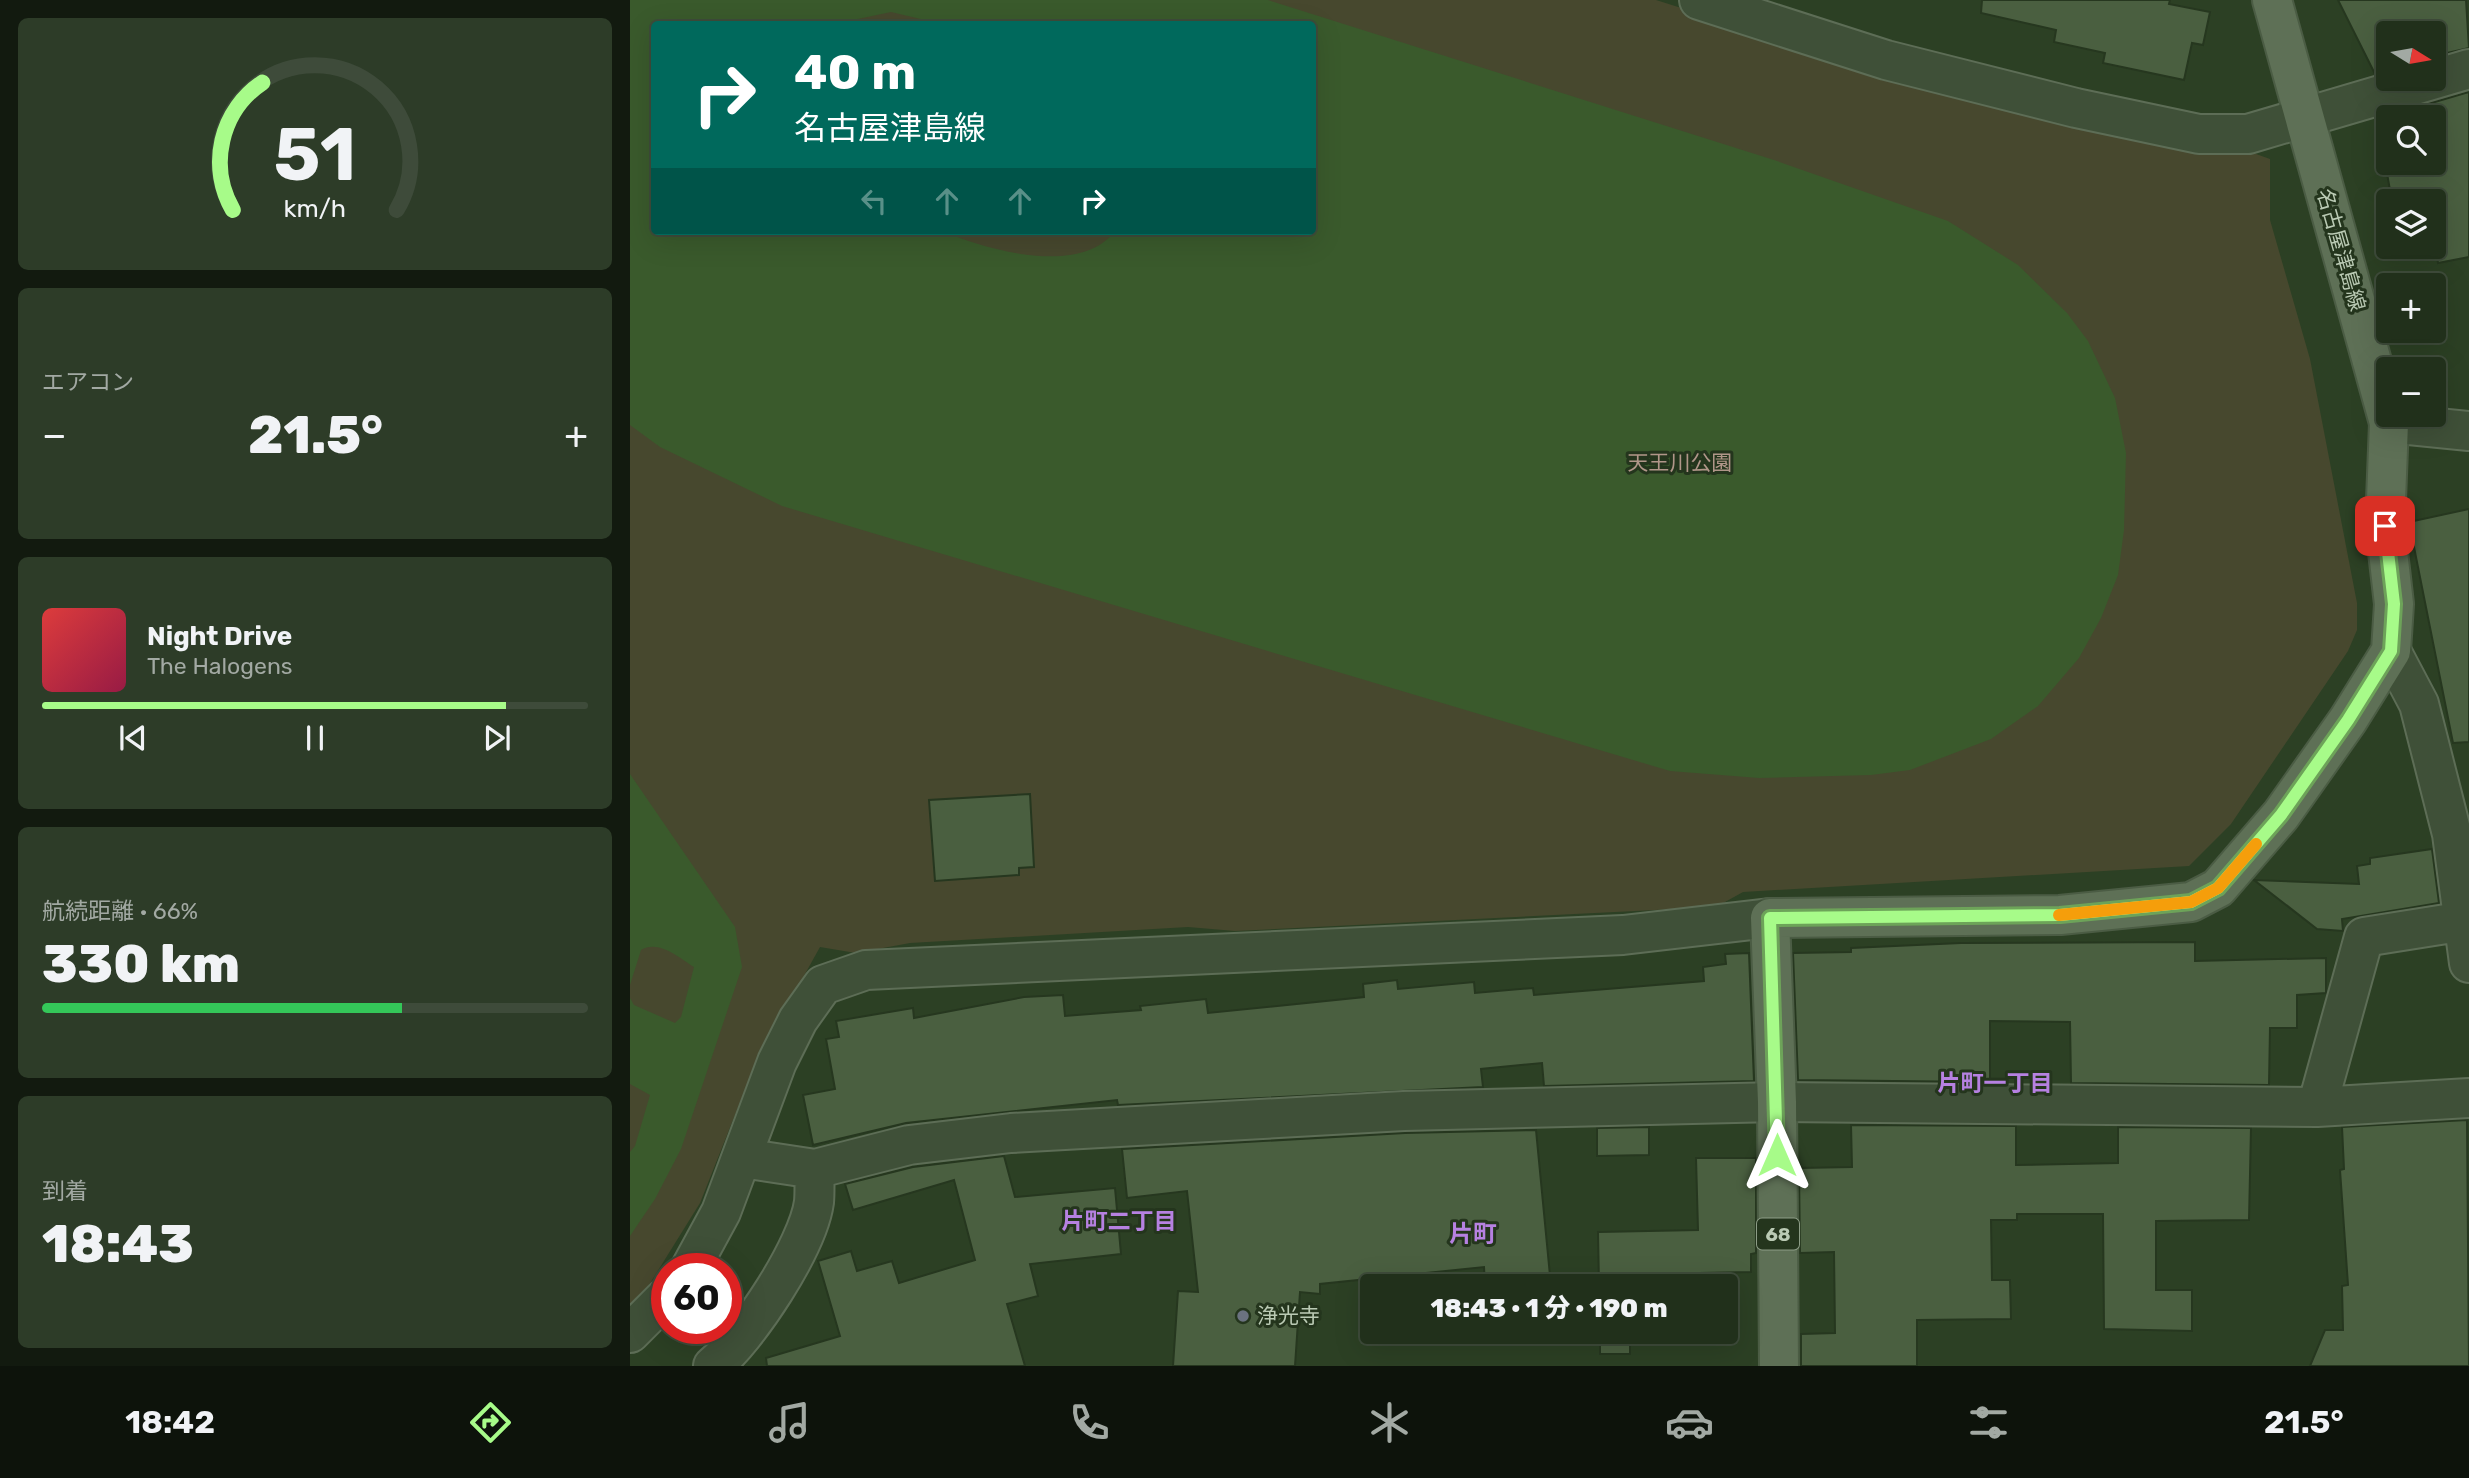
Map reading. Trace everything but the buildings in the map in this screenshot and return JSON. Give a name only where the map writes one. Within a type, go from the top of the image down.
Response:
[{"type":"main road","name":"名古屋津島線","points":[[2272,0],[2376,377]]},
{"type":"main road","name":"名古屋津島線","points":[[1770,918],[2060,915],[2191,902],[2218,888],[2281,815],[2348,720],[2391,651],[2394,604],[2385,526],[2389,427]]},
{"type":"main road","name":"68","points":[[1770,918],[1777,1102],[1779,1366]]},
{"type":"street","points":[[1699,0],[1886,60],[2076,108],[2199,134],[2248,134],[2469,69]]},
{"type":"street","points":[[2423,427],[2469,431]]},
{"type":"street","points":[[2391,651],[2419,704],[2452,834],[2469,963]]},
{"type":"street","points":[[699,1253],[721,1212],[777,1062],[798,1020],[823,985],[866,970],[1623,935],[1770,918]]},
{"type":"street","points":[[2317,1107],[2364,937],[2465,921]]},
{"type":"street","points":[[742,1158],[815,1169],[909,1145],[1011,1133],[1404,1111],[1777,1102],[2317,1107],[2469,1098]]},
{"type":"street","points":[[717,1365],[761,1310],[792,1260],[814,1204],[815,1169]]},
{"type":"street","points":[[630,1333],[651,1312]]},
{"type":"green space","name":"天王川公園","points":[[630,0],[1656,0],[1883,72],[2222,155],[2256,154],[2270,159],[2270,220],[2310,359],[2357,603],[2357,630],[2348,651],[2231,824],[2189,866],[1743,892],[1716,907],[1235,931],[1188,927],[910,943],[856,953],[820,947],[756,1062],[700,1203],[669,1253],[651,1253],[651,1282],[630,1306]]},
{"type":"shaded area","points":[[630,0],[1268,0],[1774,160],[1948,221],[2018,265],[2067,313],[2088,341],[2115,398],[2126,453],[2124,530],[2118,575],[2101,618],[2079,658],[2038,706],[1991,739],[1910,770],[1871,775],[1759,778],[1670,771],[782,506],[660,447],[630,425]]},
{"type":"shaded area","points":[[630,774],[735,927],[742,967],[681,1149],[655,1199],[630,1236],[630,1152],[635,1146],[650,1095],[630,1084],[630,998],[634,1005],[675,1023],[681,1017],[694,967],[669,951],[648,947],[641,950],[630,985]]},
{"type":"slow traffic","points":[[2059,915],[2191,902],[2218,888],[2256,844]]},
{"type":"place","name":"浄光寺","points":[[1243,1316]]},
{"type":"district","name":"片町一丁目","points":[[1995,1083]]},
{"type":"district","name":"片町二丁目","points":[[1119,1221]]},
{"type":"district","name":"片町","points":[[1473,1234]]},
{"type":"route","points":[[1777,1155],[1770,918],[2060,915],[2191,902],[2218,888],[2281,815],[2348,720],[2391,651],[2394,604],[2385,526]]}]
